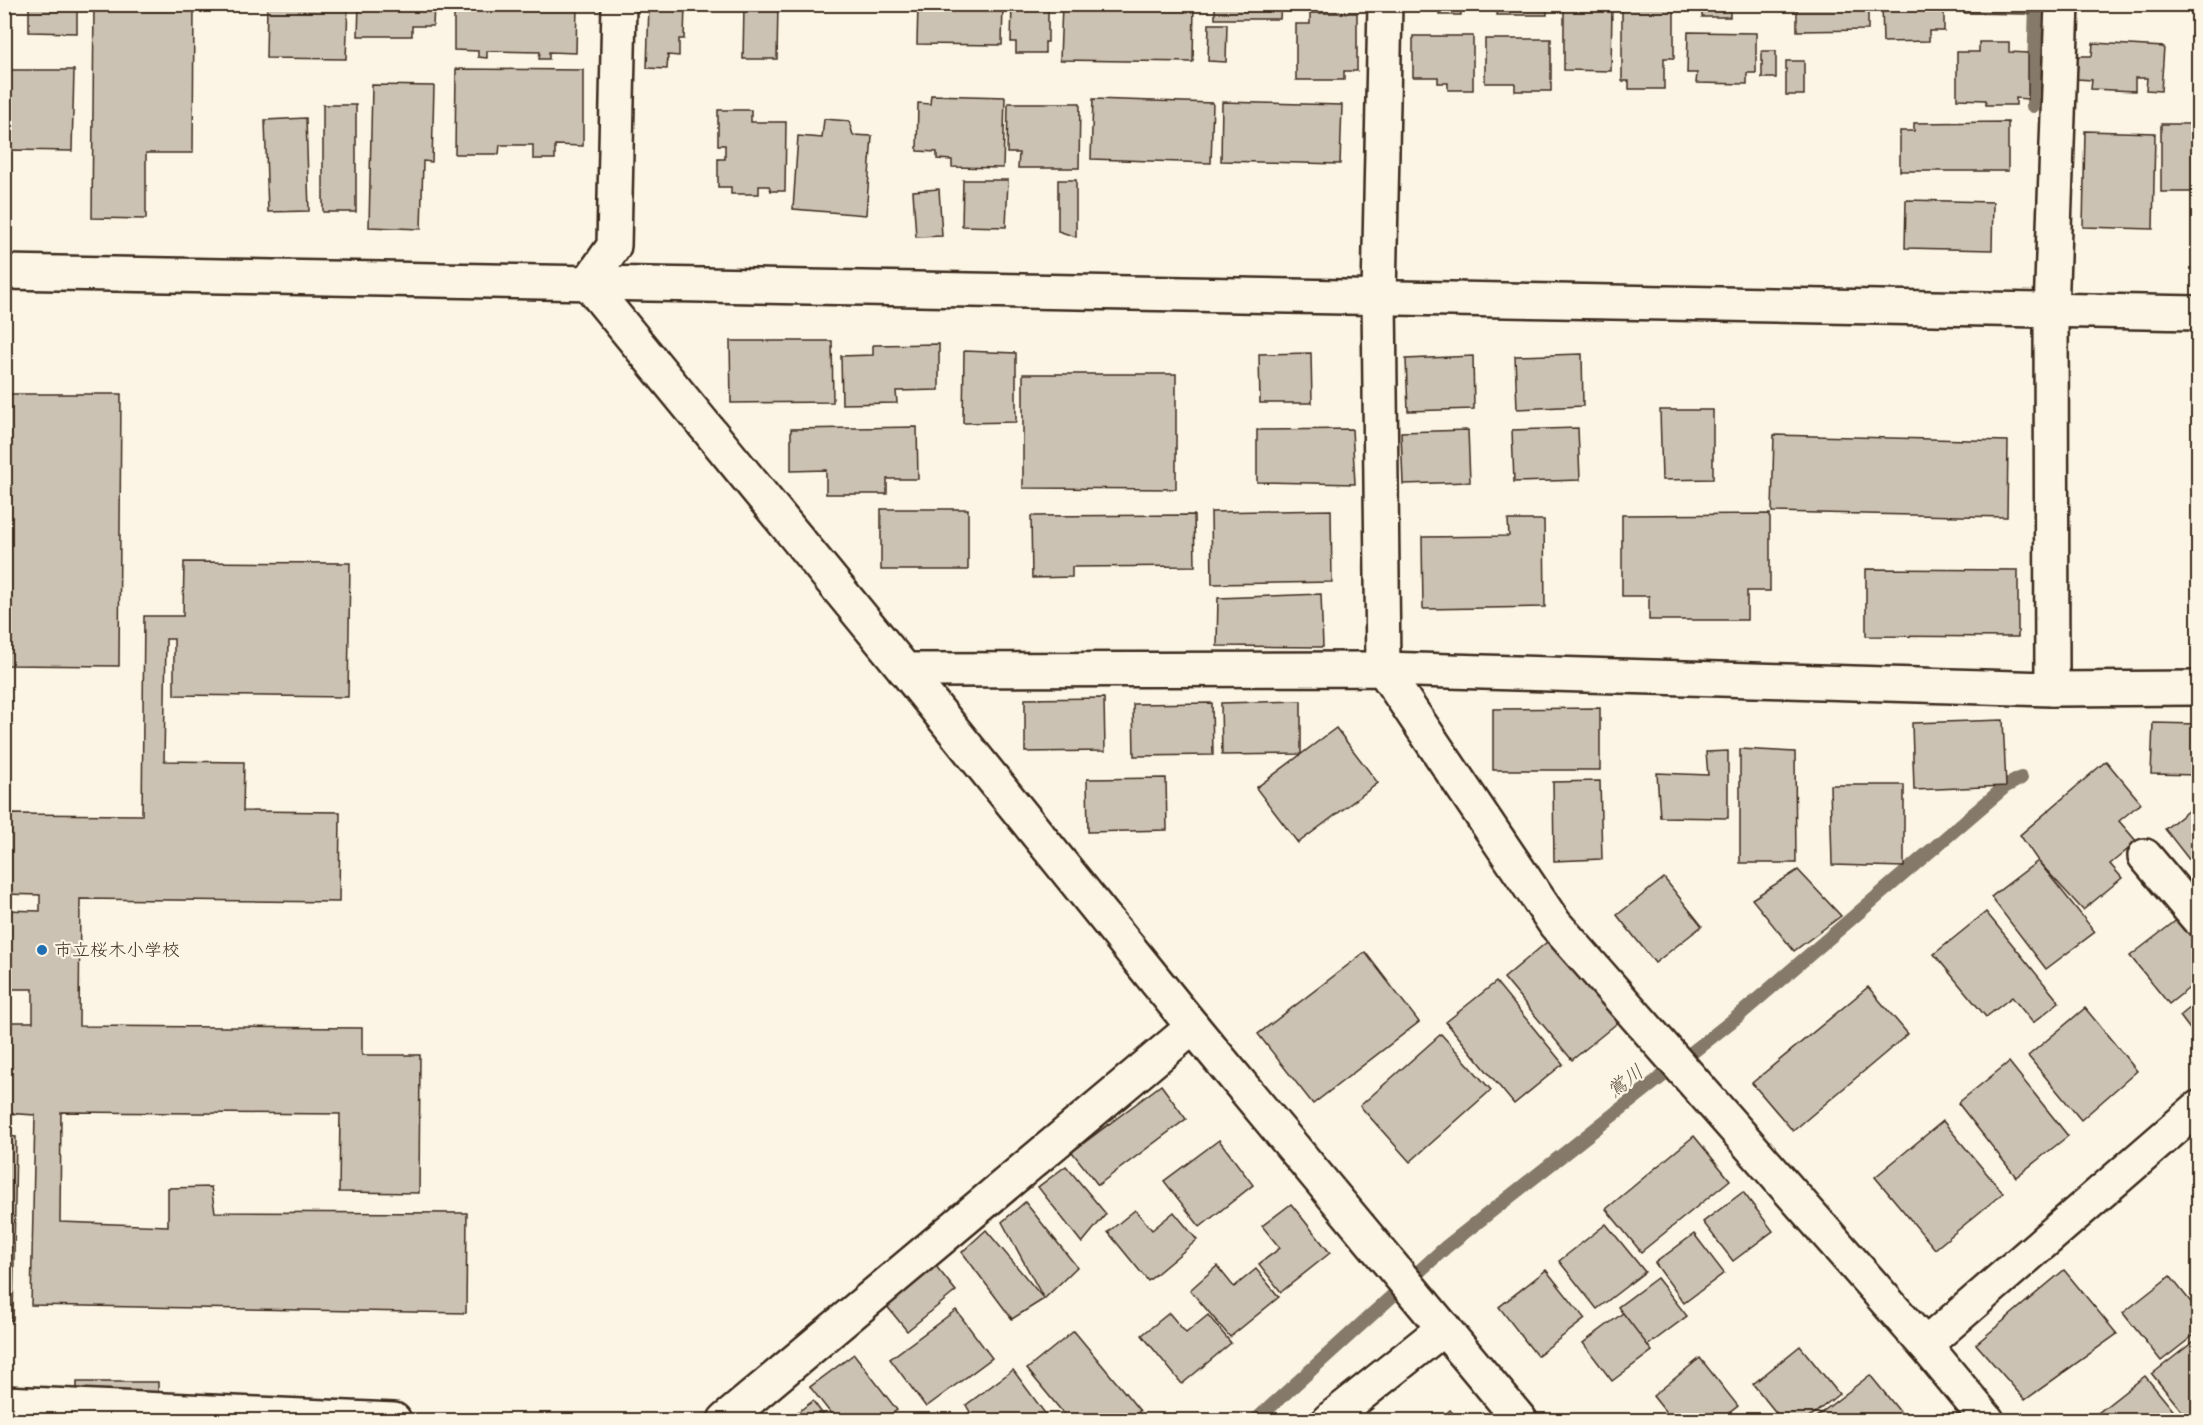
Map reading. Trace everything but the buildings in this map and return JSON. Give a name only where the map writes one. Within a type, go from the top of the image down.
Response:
[{"type":"street","points":[[588,283],[614,246],[619,4]]},
{"type":"street","points":[[1385,4],[1379,296],[1383,669],[1555,924],[1925,1345],[1987,1420]]},
{"type":"street","points":[[2052,689],[2051,312],[2062,4]]},
{"type":"street","points":[[4,272],[2199,313]]},
{"type":"street","points":[[588,283],[1193,1027],[1520,1420]]},
{"type":"street","points":[[905,670],[1383,669],[2052,689],[2199,688]]},
{"type":"street","points":[[2145,856],[2199,919]]},
{"type":"street","points":[[725,1420],[1193,1027]]},
{"type":"street","points":[[1925,1345],[2199,1108]]},
{"type":"street","points":[[1329,1420],[1444,1328]]},
{"type":"street","points":[[4,1403],[394,1420]]},
{"type":"waterway","points":[[2033,106],[2036,4]]},
{"type":"waterway","name":"鴬川","points":[[1256,1420],[1446,1247],[1737,1017],[2006,786],[2021,778]]},
{"type":"place","name":"市立桜木小学校","points":[[42,950]]}]
